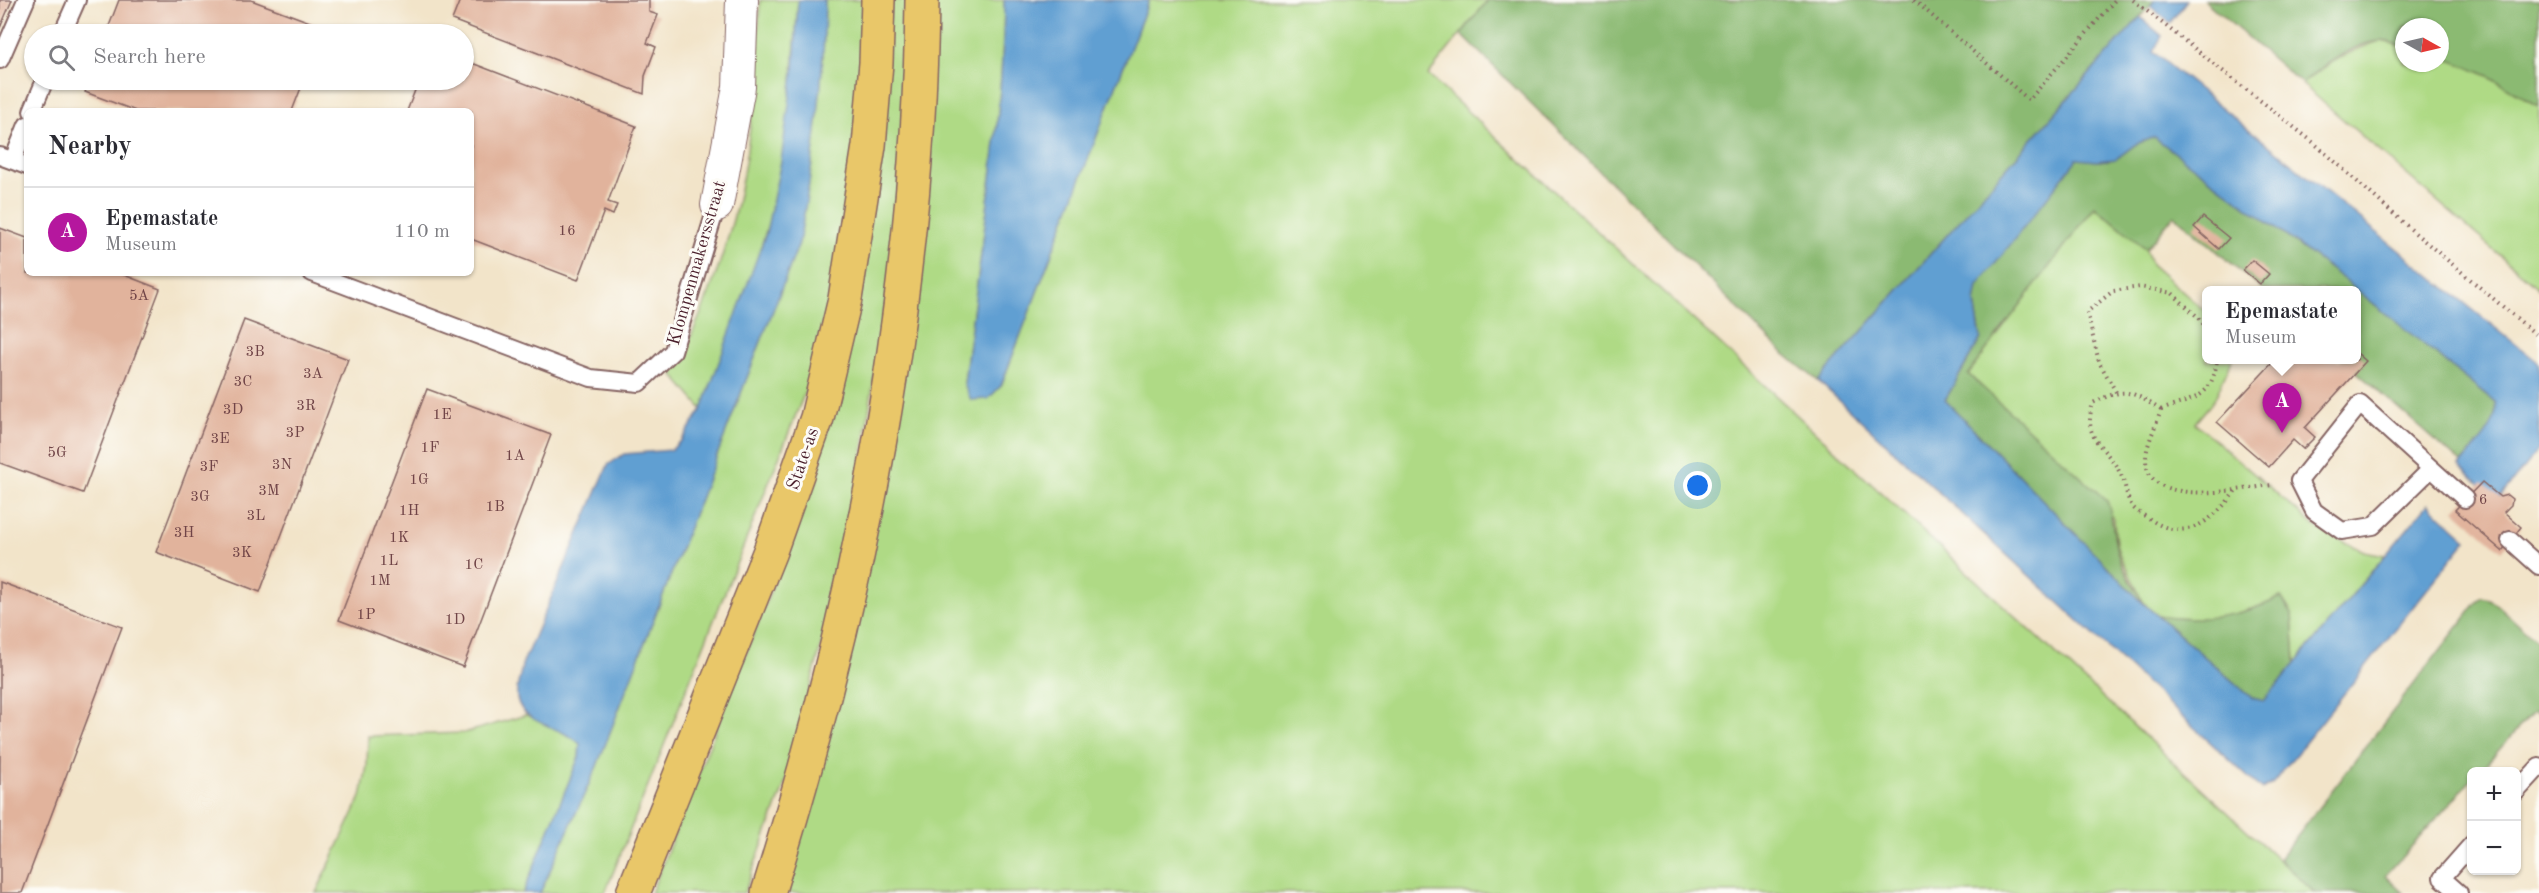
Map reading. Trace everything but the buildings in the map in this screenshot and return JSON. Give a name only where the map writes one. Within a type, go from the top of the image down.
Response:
[{"type":"main road","name":"State-as","points":[[633,893],[770,551],[817,418],[845,298],[866,168],[876,63],[878,0]]},
{"type":"main road","points":[[768,893],[806,764],[861,537],[886,392],[908,229],[919,79],[921,0]]},
{"type":"street","name":"Klompenmakersstraat","points":[[717,205],[739,87],[742,0]]},
{"type":"lane","points":[[0,60],[26,0]]},
{"type":"lane","points":[[66,24],[77,0]]},
{"type":"lane","points":[[33,108],[41,90]]},
{"type":"lane","points":[[13,160],[24,132]]},
{"type":"lane","name":"Klompenmakersstraat","points":[[320,276],[591,378],[639,383],[673,351],[717,205]]},
{"type":"lane","points":[[2431,469],[2373,526],[2342,531],[2314,511],[2300,481],[2360,404],[2465,500]]},
{"type":"lane","points":[[2510,540],[2539,566]]},
{"type":"lane","points":[[2521,787],[2539,767]]},
{"type":"lane","points":[[2459,893],[2442,878],[2467,850]]},
{"type":"path","points":[[1914,0],[2029,100],[2115,0]]},
{"type":"path","points":[[2133,0],[2314,142],[2415,233],[2539,337]]},
{"type":"path","points":[[2116,392],[2099,362],[2088,312],[2113,291],[2140,287],[2172,293],[2202,322]]},
{"type":"path","points":[[2161,410],[2200,397],[2214,379],[2216,364]]},
{"type":"path","points":[[2161,410],[2138,395],[2116,392],[2093,403],[2088,420],[2097,444],[2121,474],[2132,506],[2163,529],[2183,532],[2210,518],[2223,508],[2237,489]]},
{"type":"path","points":[[2161,410],[2147,452],[2150,476],[2163,489],[2189,493],[2300,481]]},
{"type":"green space","points":[[760,0],[798,0],[784,148],[765,234],[702,409],[673,375],[710,291],[737,204],[753,102]]},
{"type":"green space","points":[[825,0],[867,0],[846,224],[811,377],[605,893],[540,893],[597,766],[799,243],[817,122],[823,61]]},
{"type":"green space","points":[[891,0],[911,0],[897,228],[850,535],[785,784],[744,893],[651,893],[784,557]]},
{"type":"green space","points":[[934,0],[1004,0],[1003,48],[995,144],[964,384],[1001,386],[1149,0],[1488,0],[1428,75],[2315,893],[778,893],[824,740]]},
{"type":"green space","points":[[1488,0],[2155,0],[1818,381],[1781,351],[1461,34]]},
{"type":"green space","points":[[2204,0],[2539,0],[2539,107],[2489,76],[2449,60],[2449,18],[2395,18],[2395,44],[2381,41],[2360,46],[2328,64],[2302,84]]},
{"type":"green space","points":[[2380,41],[2395,44],[2395,72],[2449,72],[2449,59],[2489,76],[2539,107],[2539,289],[2302,84],[2339,58]]},
{"type":"green space","points":[[2154,137],[2352,286],[2258,286],[2174,215],[2146,249],[2095,206],[1968,374],[2107,501],[2119,558],[2144,604],[1945,400],[1981,338],[1975,303],[1977,286],[2077,158],[2097,161],[2116,159],[2136,144]]},
{"type":"green space","points":[[2095,206],[2146,249],[2151,264],[2202,309],[2202,364],[2230,364],[2214,400],[2195,423],[2318,529],[2364,551],[2385,555],[2295,664],[2292,614],[2281,597],[2259,608],[2220,617],[2190,620],[2164,617],[2151,610],[2141,598],[2120,556],[2116,544],[2114,518],[1968,374]]},
{"type":"green space","points":[[2361,293],[2495,402],[2496,411],[2490,428],[2461,463],[2348,364],[2361,364]]},
{"type":"green space","points":[[2281,597],[2292,614],[2295,664],[2264,701],[2252,698],[2157,615],[2190,618],[2221,616],[2251,609]]},
{"type":"green space","points":[[2481,597],[2490,599],[2539,643],[2539,715],[2534,711],[2484,767],[2467,767],[2467,784],[2385,876],[2403,893],[2315,893],[2279,859]]},
{"type":"green space","points":[[526,715],[571,735],[580,744],[579,757],[523,893],[316,893],[361,797],[367,766],[368,736],[464,733]]},
{"type":"water","points":[[798,0],[825,0],[823,61],[817,122],[799,243],[597,766],[540,893],[523,893],[579,757],[580,744],[564,733],[535,720],[520,707],[517,686],[522,665],[608,465],[624,454],[671,450],[682,440],[702,409],[766,233],[781,161],[794,67]]},
{"type":"water","points":[[1004,0],[1149,0],[1001,386],[988,399],[971,400],[964,384],[995,144],[1003,48]]},
{"type":"water","points":[[2155,0],[2187,0],[2170,23],[2150,6]]},
{"type":"water","points":[[2140,17],[2162,36],[2153,52],[2539,363],[2539,449],[2498,500],[2459,466],[2490,428],[2496,411],[2495,402],[2361,293],[2361,286],[2352,286],[2154,137],[2136,144],[2116,159],[2097,161],[2077,159],[1978,286],[1975,303],[1981,338],[1945,400],[2144,604],[2252,698],[2264,701],[2428,504],[2467,539],[2273,783],[2262,790],[1818,381]]},
{"type":"place","name":"Epemastate","points":[[2282,433]]}]
